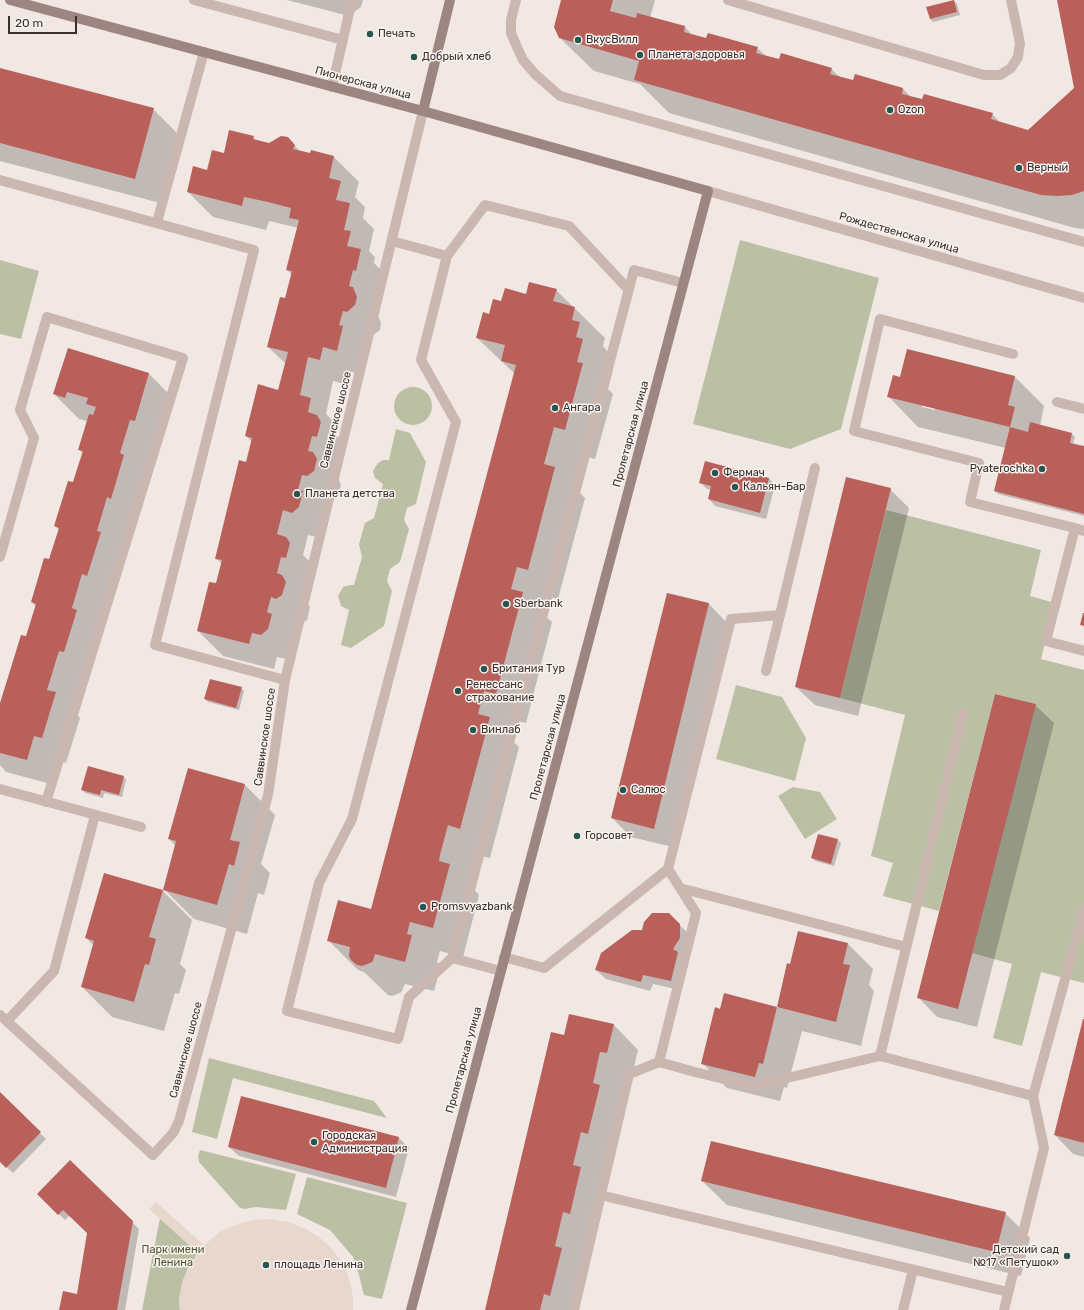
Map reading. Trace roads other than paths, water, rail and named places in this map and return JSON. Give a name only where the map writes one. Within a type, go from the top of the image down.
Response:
[{"type":"main road","name":"Пионерская улица","points":[[10,0],[423,111],[708,191]]},
{"type":"main road","points":[[423,111],[450,0]]},
{"type":"main road","name":"Пролетарская улица","points":[[411,1310],[708,191]]},
{"type":"street","points":[[194,0],[343,40]]},
{"type":"street","points":[[332,87],[352,0]]},
{"type":"street","points":[[516,0],[511,20],[511,33],[516,45],[523,60],[535,74],[560,96],[1084,242]]},
{"type":"street","points":[[728,0],[984,75],[1000,75],[1011,68],[1018,57],[1020,43],[1011,0]]},
{"type":"street","points":[[157,222],[204,52]]},
{"type":"street","name":"Саввинское шоссе","points":[[3,1018],[153,1155],[173,1133],[180,1121],[268,795],[286,680],[423,111]]},
{"type":"street","points":[[0,180],[157,222],[254,250],[155,645],[286,680]]},
{"type":"street","name":"Рождественская улица","points":[[708,191],[1084,298]]},
{"type":"street","points":[[628,289],[569,226],[485,205],[447,256],[422,360],[456,422],[352,819],[319,883],[287,1011],[398,1039],[409,997],[452,958],[634,270],[683,283]]},
{"type":"street","points":[[392,240],[447,256]]},
{"type":"street","points":[[0,557],[34,438],[20,410],[47,317],[183,358],[46,802]]},
{"type":"street","points":[[1013,354],[880,319],[854,432],[979,463],[970,502],[1079,529],[1046,641],[1084,651]]},
{"type":"street","points":[[1057,402],[1084,409]]},
{"type":"street","points":[[766,671],[815,468]]},
{"type":"street","points":[[504,957],[544,968],[668,869],[731,620],[780,615]]},
{"type":"street","points":[[880,1056],[963,712]]},
{"type":"street","points":[[0,789],[140,827]]},
{"type":"street","points":[[3,1018],[54,971],[95,815]]},
{"type":"street","points":[[659,1062],[696,913],[668,869]]},
{"type":"street","points":[[680,888],[906,947]]},
{"type":"street","points":[[1004,1310],[1044,1148],[1032,1096],[1084,910]]},
{"type":"street","points":[[452,958],[500,971]]},
{"type":"street","points":[[574,1310],[629,1074],[659,1062],[752,1086],[880,1056],[1032,1096]]},
{"type":"street","points":[[600,1195],[1008,1292]]},
{"type":"street","points":[[903,1310],[913,1270]]},
{"type":"place","name":"Печать","points":[[370,34]]},
{"type":"place","name":"ВкусВилл","points":[[578,40]]},
{"type":"place","name":"Планета здоровья","points":[[640,55]]},
{"type":"place","name":"Добрый хлеб","points":[[414,57]]},
{"type":"place","name":"Ozon","points":[[890,110]]},
{"type":"place","name":"Верный","points":[[1019,168]]},
{"type":"place","name":"Ангара","points":[[555,408]]},
{"type":"place","name":"Pyaterochka","points":[[1042,469]]},
{"type":"place","name":"Фермач","points":[[715,473]]},
{"type":"place","name":"Кальян-Бар","points":[[735,487]]},
{"type":"place","name":"Планета детства","points":[[297,494]]},
{"type":"place","name":"Sberbank","points":[[506,604]]},
{"type":"place","name":"Британия Тур","points":[[484,669]]},
{"type":"place","name":"Ренессанс страхование","points":[[458,691]]},
{"type":"place","name":"Винлаб","points":[[473,730]]},
{"type":"place","name":"Салюс","points":[[623,790]]},
{"type":"place","name":"Горсовет","points":[[577,836]]},
{"type":"place","name":"Promsvyazbank","points":[[423,907]]},
{"type":"place","name":"Городская Администрация","points":[[314,1142]]},
{"type":"place","name":"Детский сад №17 «Петушок»","points":[[1067,1256]]},
{"type":"place","name":"площадь Ленина","points":[[266,1265]]},
{"type":"park label","name":"Парк имени Ленина","points":[[173,1256]]}]
